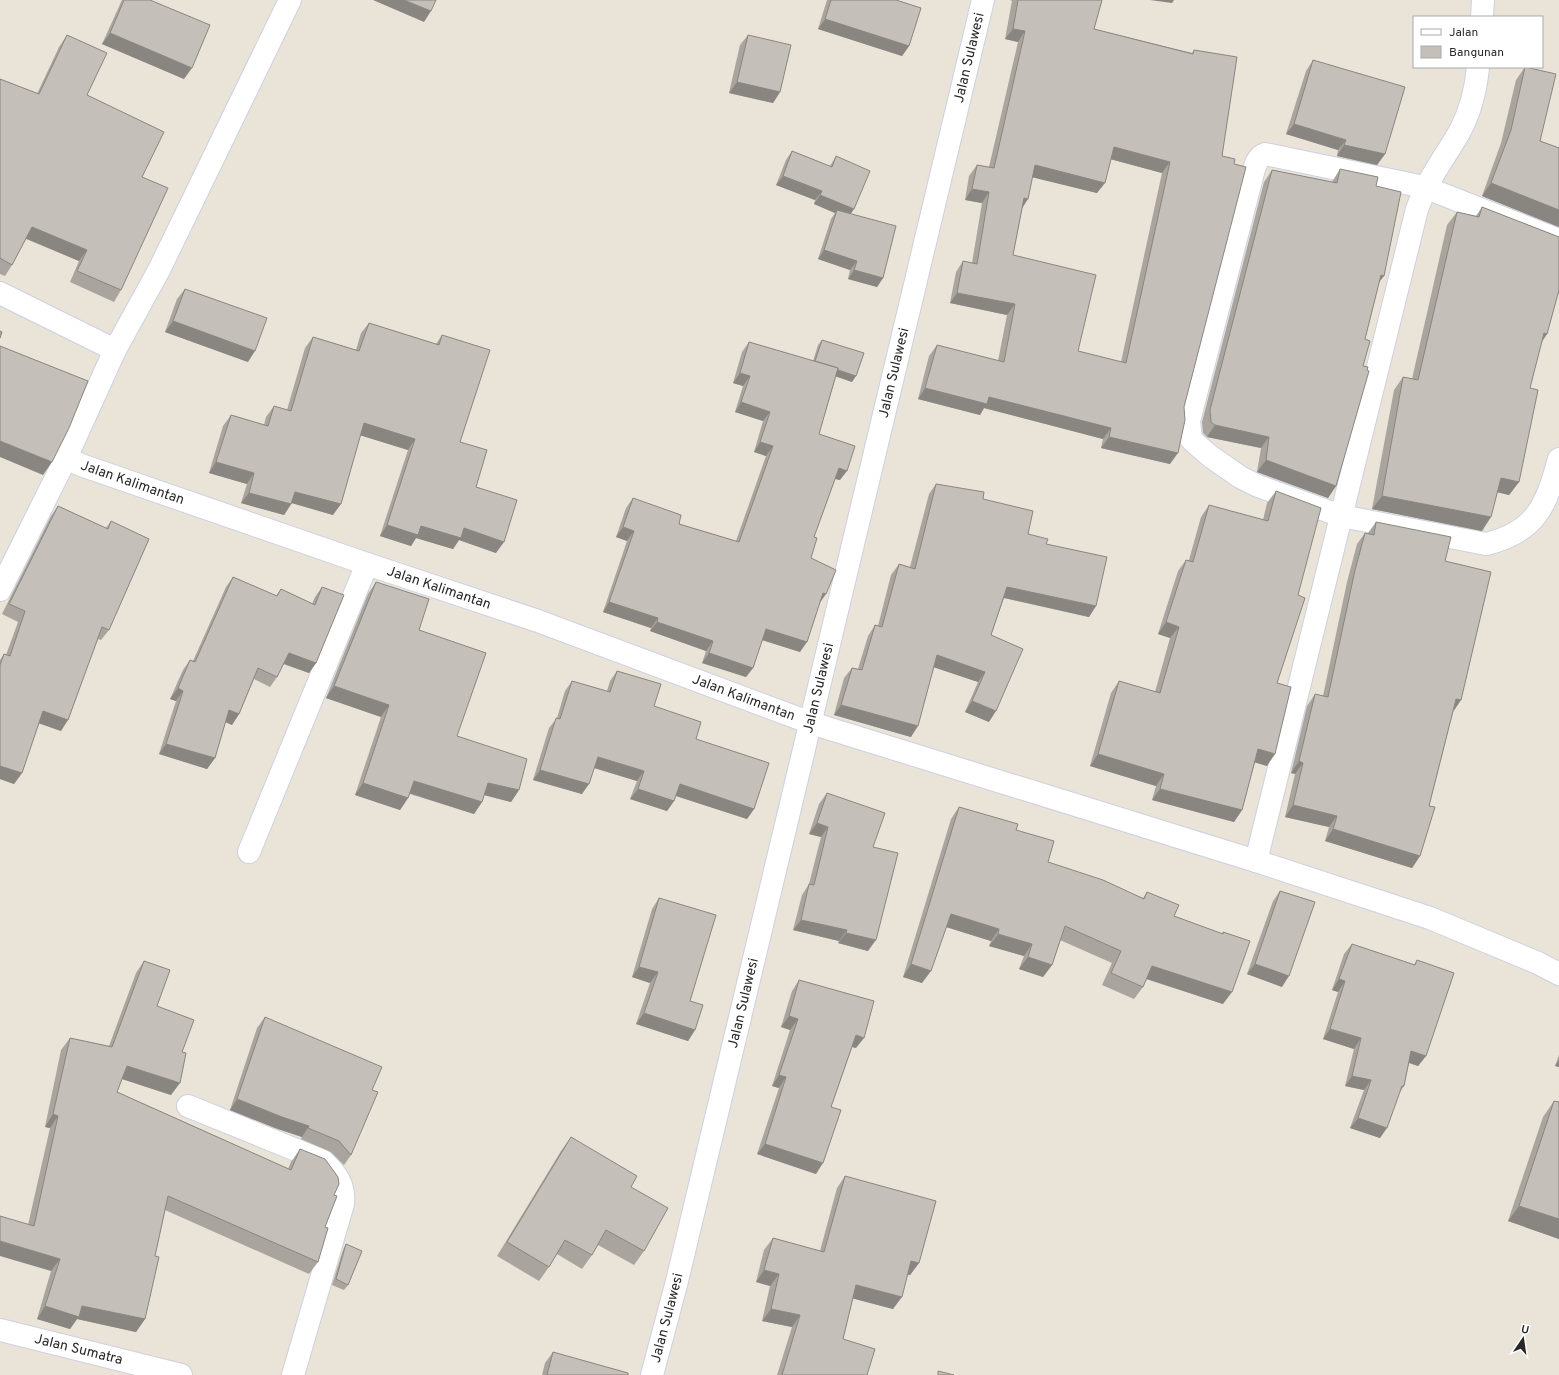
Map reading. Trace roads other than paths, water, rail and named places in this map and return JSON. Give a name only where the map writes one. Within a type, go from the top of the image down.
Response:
[{"type":"street","points":[[0,590],[66,458],[116,350],[159,270],[290,0]]},
{"type":"street","name":"Jalan Sulawesi","points":[[652,1375],[677,1281],[811,723],[982,0]]},
{"type":"street","points":[[1482,16],[1483,0]]},
{"type":"street","points":[[1256,861],[1417,209],[1424,187],[1460,131],[1476,90],[1478,68]]},
{"type":"street","points":[[1559,240],[1424,187],[1265,154],[1256,163],[1253,173],[1189,421],[1191,440],[1210,456],[1240,477],[1258,486],[1341,516],[1486,544],[1506,539],[1524,528],[1535,516],[1545,501],[1559,459]]},
{"type":"street","points":[[0,293],[116,350]]},
{"type":"street","name":"Jalan Kalimantan","points":[[66,458],[81,465],[367,564],[538,621],[811,723],[1256,861],[1430,918],[1538,963],[1559,974]]},
{"type":"street","points":[[249,852],[367,564]]},
{"type":"street","points":[[188,1106],[323,1161],[335,1172],[342,1185],[343,1204],[293,1375]]},
{"type":"street","name":"Jalan Sumatra","points":[[0,1330],[181,1375]]}]
